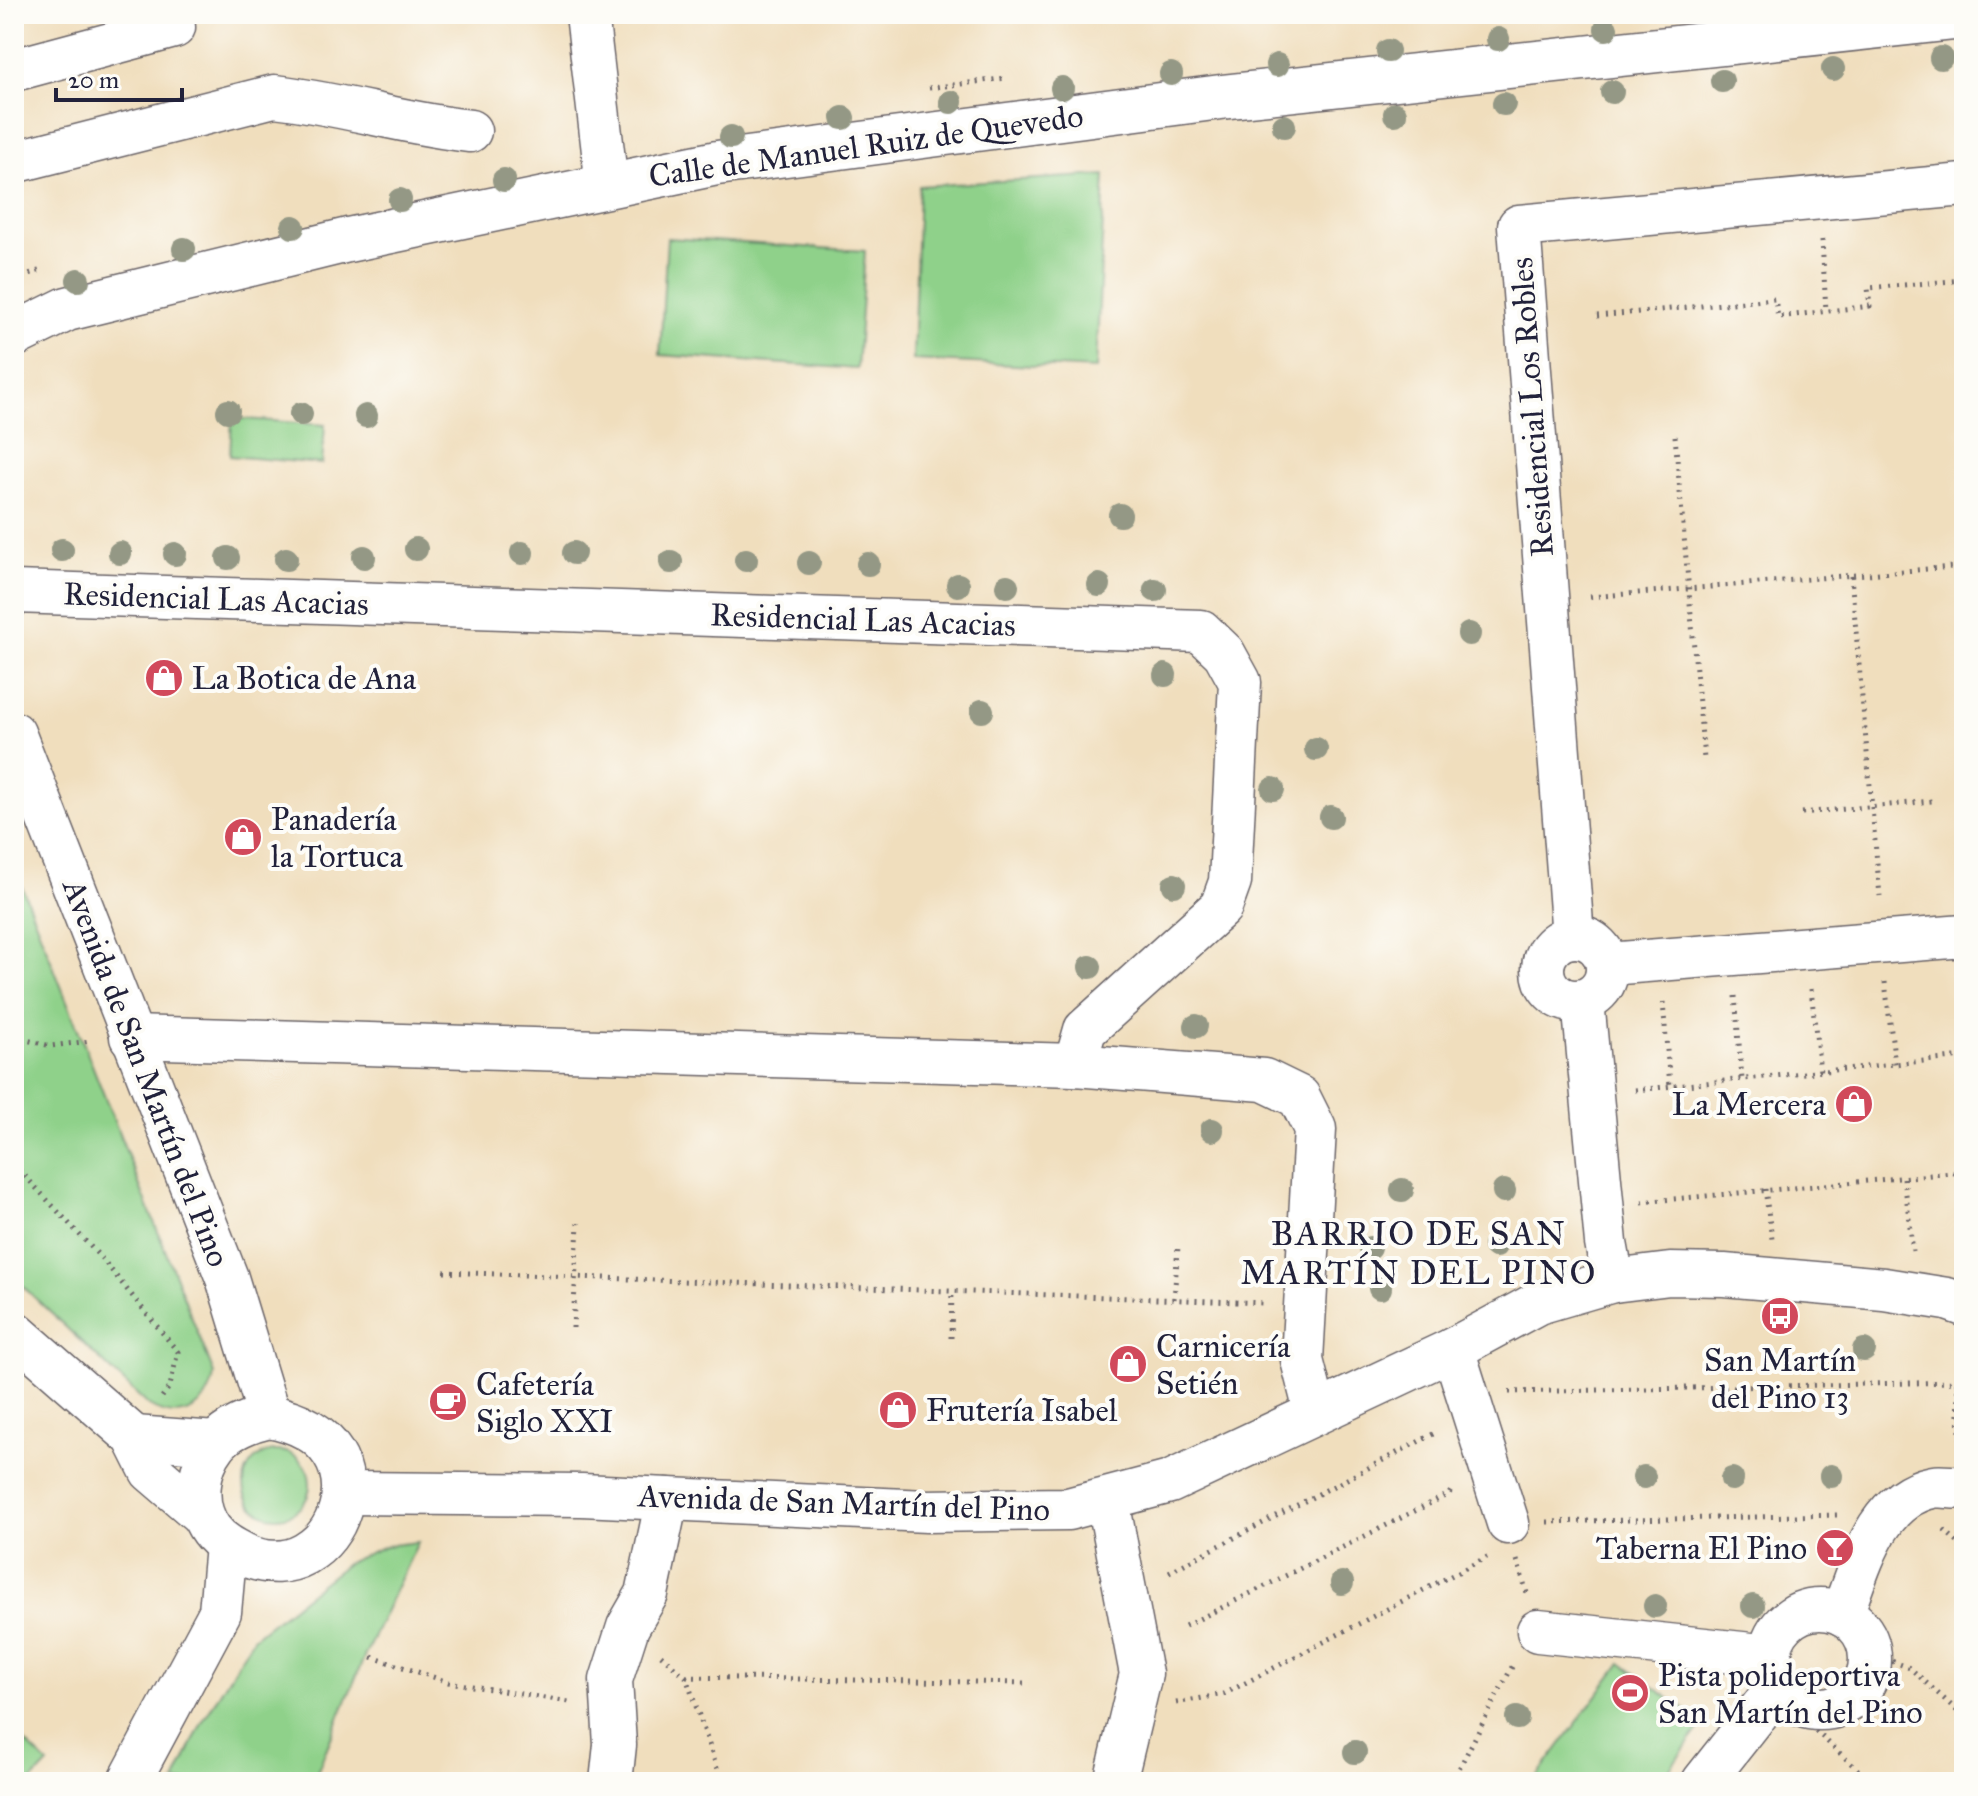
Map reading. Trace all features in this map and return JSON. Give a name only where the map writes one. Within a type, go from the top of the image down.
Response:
[{"type":"main road","name":"Calle de Manuel Ruiz de Quevedo","points":[[14,335],[67,309],[348,240],[717,163],[1733,28],[1964,17]]},
{"type":"street","points":[[587,14],[607,186]]},
{"type":"street","points":[[14,70],[174,27]]},
{"type":"street","points":[[14,162],[274,96],[313,100],[417,126],[470,131]]},
{"type":"street","name":"Residencial Los Robles","points":[[1573,937],[1545,601],[1519,226],[1964,185]]},
{"type":"street","name":"Residencial Las Acacias","points":[[14,592],[1201,631],[1224,653],[1240,682],[1230,882],[1221,907],[1085,1030],[1075,1065]]},
{"type":"street","name":"Avenida de San Martín del Pino","points":[[14,733],[227,1278],[269,1416]]},
{"type":"street","points":[[1573,937],[1594,942],[1608,964],[1606,981],[1600,991],[1583,1001],[1562,999],[1547,985],[1543,974],[1547,953],[1553,945],[1573,937]]},
{"type":"street","points":[[1608,964],[1962,954]]},
{"type":"street","points":[[1583,1001],[1606,1243],[1613,1281]]},
{"type":"street","points":[[131,1037],[1075,1065],[1264,1080],[1299,1097],[1315,1129],[1302,1360],[1315,1411]]},
{"type":"street","name":"Avenida de San Martín del Pino","points":[[345,1493],[667,1499],[1035,1512],[1108,1501],[1170,1482],[1315,1411],[1453,1349],[1538,1303],[1613,1281],[1670,1274],[1724,1275],[1884,1289],[1947,1299],[1964,1305]]},
{"type":"street","points":[[14,1332],[134,1437],[151,1471],[200,1513],[226,1546],[259,1561],[298,1558]]},
{"type":"street","points":[[1453,1349],[1504,1536]]},
{"type":"street","points":[[200,1513],[200,1477],[216,1443],[249,1421],[269,1416],[311,1429],[334,1453],[345,1493],[341,1511],[325,1539],[220,1612]]},
{"type":"street","points":[[134,1437],[216,1443]]},
{"type":"street","points":[[1842,1614],[1886,1514],[1906,1498],[1933,1487],[1962,1468]]},
{"type":"street","points":[[611,1782],[615,1745],[611,1680],[628,1627],[647,1594],[667,1499]]},
{"type":"street","points":[[1108,1501],[1141,1674],[1115,1782]]},
{"type":"street","points":[[129,1782],[220,1612],[226,1546]]},
{"type":"street","points":[[1826,1609],[1842,1614],[1861,1630],[1870,1653],[1864,1685],[1839,1707],[1805,1708],[1790,1700],[1774,1672],[1773,1640],[1782,1626],[1795,1615],[1826,1609]]},
{"type":"street","points":[[1538,1631],[1774,1672]]},
{"type":"street","points":[[1703,1782],[1774,1672]]},
{"type":"path","points":[[1820,198],[1826,311]]},
{"type":"path","points":[[1597,316],[1775,299],[1778,317],[1870,306],[1868,288],[1964,280]]},
{"type":"path","points":[[1675,436],[1704,759]]},
{"type":"path","points":[[1545,601],[1964,566]]},
{"type":"path","points":[[1851,576],[1880,896]]},
{"type":"path","points":[[1802,813],[1932,801]]},
{"type":"path","points":[[1962,954],[1964,1001]]},
{"type":"path","points":[[1884,979],[1895,1064]]},
{"type":"path","points":[[1810,987],[1820,1072]]},
{"type":"path","points":[[1735,994],[1742,1079]]},
{"type":"path","points":[[1663,1002],[1670,1086]]},
{"type":"path","points":[[14,1037],[51,1046],[131,1037]]},
{"type":"path","points":[[1626,1091],[1964,1057]]},
{"type":"path","points":[[14,1164],[103,1260],[178,1352],[170,1386],[134,1437]]},
{"type":"path","points":[[1636,1203],[1964,1172]]},
{"type":"path","points":[[1904,1178],[1913,1251]]},
{"type":"path","points":[[1765,1189],[1772,1239]]},
{"type":"path","points":[[573,1328],[578,1223]]},
{"type":"path","points":[[1174,1299],[1178,1247]]},
{"type":"path","points":[[444,1272],[1273,1303]]},
{"type":"path","points":[[951,1338],[952,1291]]},
{"type":"path","points":[[1499,1392],[1957,1382],[1962,1468]]},
{"type":"path","points":[[1169,1572],[1438,1432]]},
{"type":"path","points":[[1185,1626],[1449,1494],[1454,1484]]},
{"type":"path","points":[[1133,1710],[1224,1694],[1504,1536],[1886,1514]]},
{"type":"path","points":[[628,1627],[686,1677],[720,1777]]},
{"type":"path","points":[[1452,1782],[1506,1675],[1538,1631]]},
{"type":"path","points":[[1870,1653],[1910,1668],[1964,1717]]},
{"type":"path","points":[[372,1657],[448,1682],[611,1709]]},
{"type":"path","points":[[686,1677],[1026,1683]]},
{"type":"path","points":[[1821,1734],[1871,1782]]},
{"type":"path","points":[[702,1782],[720,1777],[978,1780]]},
{"type":"green space","points":[[1105,175],[1096,369],[913,360],[919,186]]},
{"type":"green space","points":[[667,238],[865,251],[857,369],[660,355]]},
{"type":"green space","points":[[232,418],[325,425],[322,464],[230,456]]},
{"type":"green space","points":[[14,867],[214,1374],[200,1404],[182,1413],[171,1414],[149,1406],[14,1278]]},
{"type":"green space","points":[[270,1451],[284,1451],[296,1456],[305,1465],[310,1484],[308,1497],[301,1508],[284,1517],[270,1517],[258,1512],[249,1503],[244,1491],[244,1477],[249,1465],[258,1456]]},
{"type":"green space","points":[[418,1542],[365,1655],[313,1782],[175,1782],[200,1726],[253,1638],[349,1562],[385,1546]]},
{"type":"green space","name":"Pista polideportiva San Martín del Pino","points":[[1621,1663],[1703,1723],[1660,1782],[1533,1782]]},
{"type":"green space","points":[[14,1732],[48,1764],[31,1782],[14,1782]]},
{"type":"place","name":"La Botica de Ana","points":[[164,678]]},
{"type":"place","name":"Panadería la Tortuca","points":[[243,837]]},
{"type":"place","name":"La Mercera","points":[[1854,1104]]},
{"type":"place","name":"San Martín del Pino 13","points":[[1780,1316]]},
{"type":"place","name":"Carnicería Setién","points":[[1128,1364]]},
{"type":"place","name":"Cafetería Siglo XXI","points":[[448,1402]]},
{"type":"place","name":"Frutería Isabel","points":[[898,1410]]},
{"type":"place","name":"Taberna El Pino","points":[[1835,1548]]},
{"type":"place","name":"Pista polideportiva San Martín del Pino","points":[[1630,1693]]},
{"type":"district","name":"BARRIO DE SAN MARTÍN DEL PINO","points":[[1419,1252]]}]
